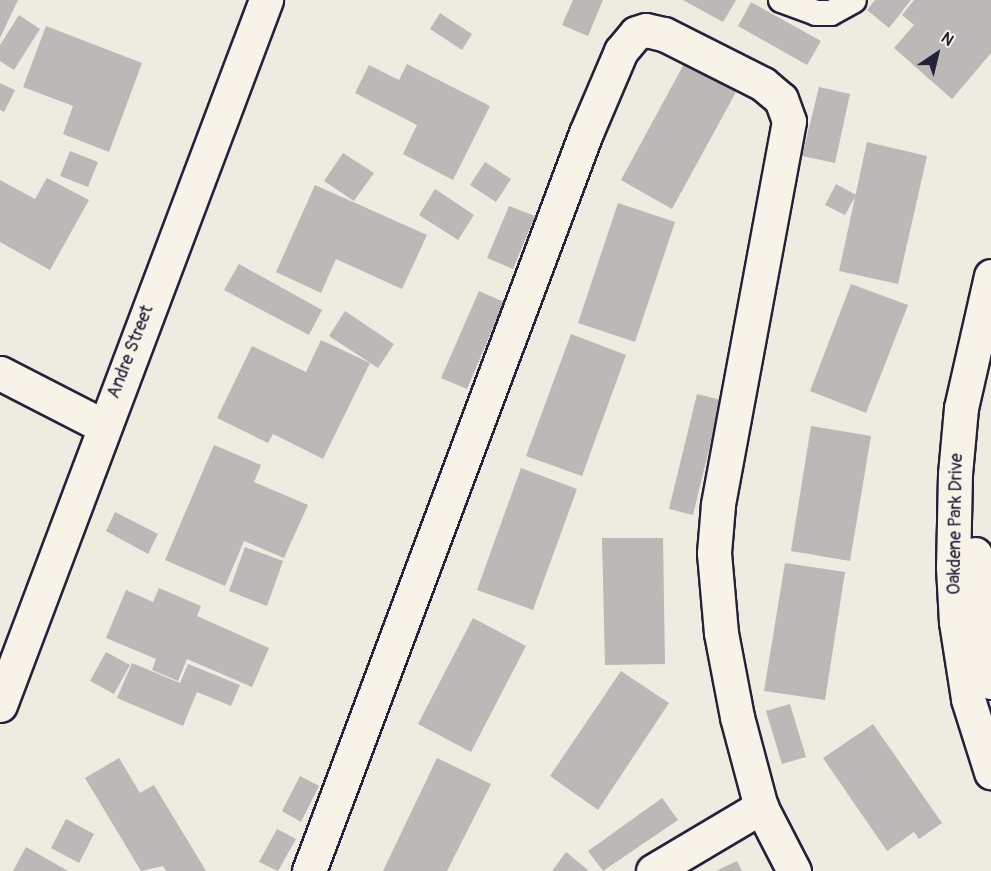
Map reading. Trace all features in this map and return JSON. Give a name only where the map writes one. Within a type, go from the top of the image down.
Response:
[{"type":"street","name":"Andre Street","points":[[0,705],[103,426],[266,0]]},
{"type":"street","points":[[309,871],[586,134],[621,51],[636,33],[646,30],[664,34],[763,84],[781,99],[789,121],[718,505],[714,553],[721,633],[761,807],[794,871]]},
{"type":"street","name":"Oakdene Park Drive","points":[[991,276],[961,408],[953,567],[956,622],[968,699],[991,772]]},
{"type":"street","name":"Oakdene Park Drive","points":[[991,364],[974,496],[975,572],[991,682]]},
{"type":"street","points":[[0,373],[103,426]]},
{"type":"street","points":[[653,871],[761,807]]},
{"type":"lane","points":[[780,0],[816,13],[831,13],[854,0]]},
{"type":"building","points":[[0,0],[18,0],[0,38]]},
{"type":"building","points":[[573,0],[603,0],[588,36],[562,25]]},
{"type":"building","points":[[683,0],[736,0],[723,22]]},
{"type":"building","points":[[875,0],[911,0],[889,28],[867,10]]},
{"type":"building","points":[[914,0],[991,0],[991,53],[952,99],[894,48],[914,25],[902,15]]},
{"type":"building","points":[[751,2],[821,41],[807,65],[738,26]]},
{"type":"building","points":[[440,13],[472,34],[462,50],[430,29]]},
{"type":"building","points":[[19,15],[40,29],[14,70],[0,61],[0,45]]},
{"type":"building","points":[[46,26],[142,63],[109,152],[63,134],[73,106],[23,87]]},
{"type":"building","points":[[407,64],[490,106],[453,180],[403,154],[417,125],[355,93],[369,65],[399,80]]},
{"type":"building","points":[[684,64],[736,92],[672,209],[621,180]]},
{"type":"building","points":[[0,83],[15,90],[4,112],[0,110]]},
{"type":"building","points":[[819,87],[850,94],[835,163],[802,156]]},
{"type":"building","points":[[867,142],[927,156],[898,284],[839,271]]},
{"type":"building","points":[[70,151],[98,162],[88,187],[60,176]]},
{"type":"building","points":[[343,153],[374,173],[354,201],[324,181]]},
{"type":"building","points":[[485,162],[511,179],[496,202],[470,185]]},
{"type":"building","points":[[47,178],[89,200],[50,270],[0,242],[0,180],[35,199]]},
{"type":"building","points":[[836,184],[856,195],[845,215],[825,205]]},
{"type":"building","points":[[315,185],[427,235],[402,289],[336,259],[321,293],[276,272]]},
{"type":"building","points":[[435,189],[474,215],[458,240],[419,215]]},
{"type":"building","points":[[618,203],[675,222],[635,342],[578,323]]},
{"type":"building","points":[[509,206],[535,216],[513,269],[487,258]]},
{"type":"building","points":[[239,264],[322,310],[309,335],[224,290]]},
{"type":"building","points":[[851,284],[908,305],[866,413],[810,391]]},
{"type":"building","points":[[479,291],[504,302],[467,389],[441,378]]},
{"type":"building","points":[[345,311],[394,344],[378,368],[329,336]]},
{"type":"building","points":[[571,334],[626,355],[582,476],[526,456]]},
{"type":"building","points":[[321,340],[370,363],[323,459],[273,434],[268,443],[217,418],[252,346],[306,372]]},
{"type":"building","points":[[697,394],[721,400],[693,515],[669,509]]},
{"type":"building","points":[[811,426],[871,436],[850,561],[791,551]]},
{"type":"building","points":[[214,445],[261,465],[254,482],[308,505],[284,558],[244,541],[225,586],[165,560]]},
{"type":"building","points":[[521,468],[577,489],[533,610],[477,590]]},
{"type":"building","points":[[115,512],[158,534],[148,554],[106,531]]},
{"type":"building","points":[[602,538],[663,538],[665,664],[605,665]]},
{"type":"building","points":[[245,547],[283,561],[267,606],[229,591]]},
{"type":"building","points":[[785,563],[845,572],[825,700],[764,691]]},
{"type":"building","points":[[159,588],[201,606],[197,616],[269,648],[252,687],[187,659],[178,681],[152,670],[156,659],[106,638],[126,590],[153,602]]},
{"type":"building","points":[[473,618],[526,646],[471,752],[418,724]]},
{"type":"building","points":[[106,652],[130,665],[114,694],[90,681]]},
{"type":"building","points":[[132,663],[180,683],[188,664],[240,685],[231,706],[197,692],[183,726],[117,698]]},
{"type":"building","points":[[621,671],[669,703],[598,810],[550,776]]},
{"type":"building","points":[[790,704],[806,757],[782,764],[766,711]]},
{"type":"building","points":[[873,724],[942,823],[919,839],[914,832],[887,851],[823,758]]},
{"type":"building","points":[[119,758],[140,793],[154,785],[206,871],[166,871],[163,866],[141,871],[85,778]]},
{"type":"building","points":[[437,758],[491,784],[447,871],[383,871]]},
{"type":"building","points":[[300,776],[319,786],[301,822],[282,811]]},
{"type":"building","points":[[662,798],[678,820],[603,871],[588,851]]},
{"type":"building","points":[[66,819],[94,834],[79,863],[51,848]]},
{"type":"building","points":[[277,829],[296,839],[278,871],[259,862]]},
{"type":"building","points":[[26,847],[68,871],[13,871]]},
{"type":"building","points":[[566,852],[588,870],[552,871]]},
{"type":"building","points":[[737,861],[742,871],[716,871]]}]
